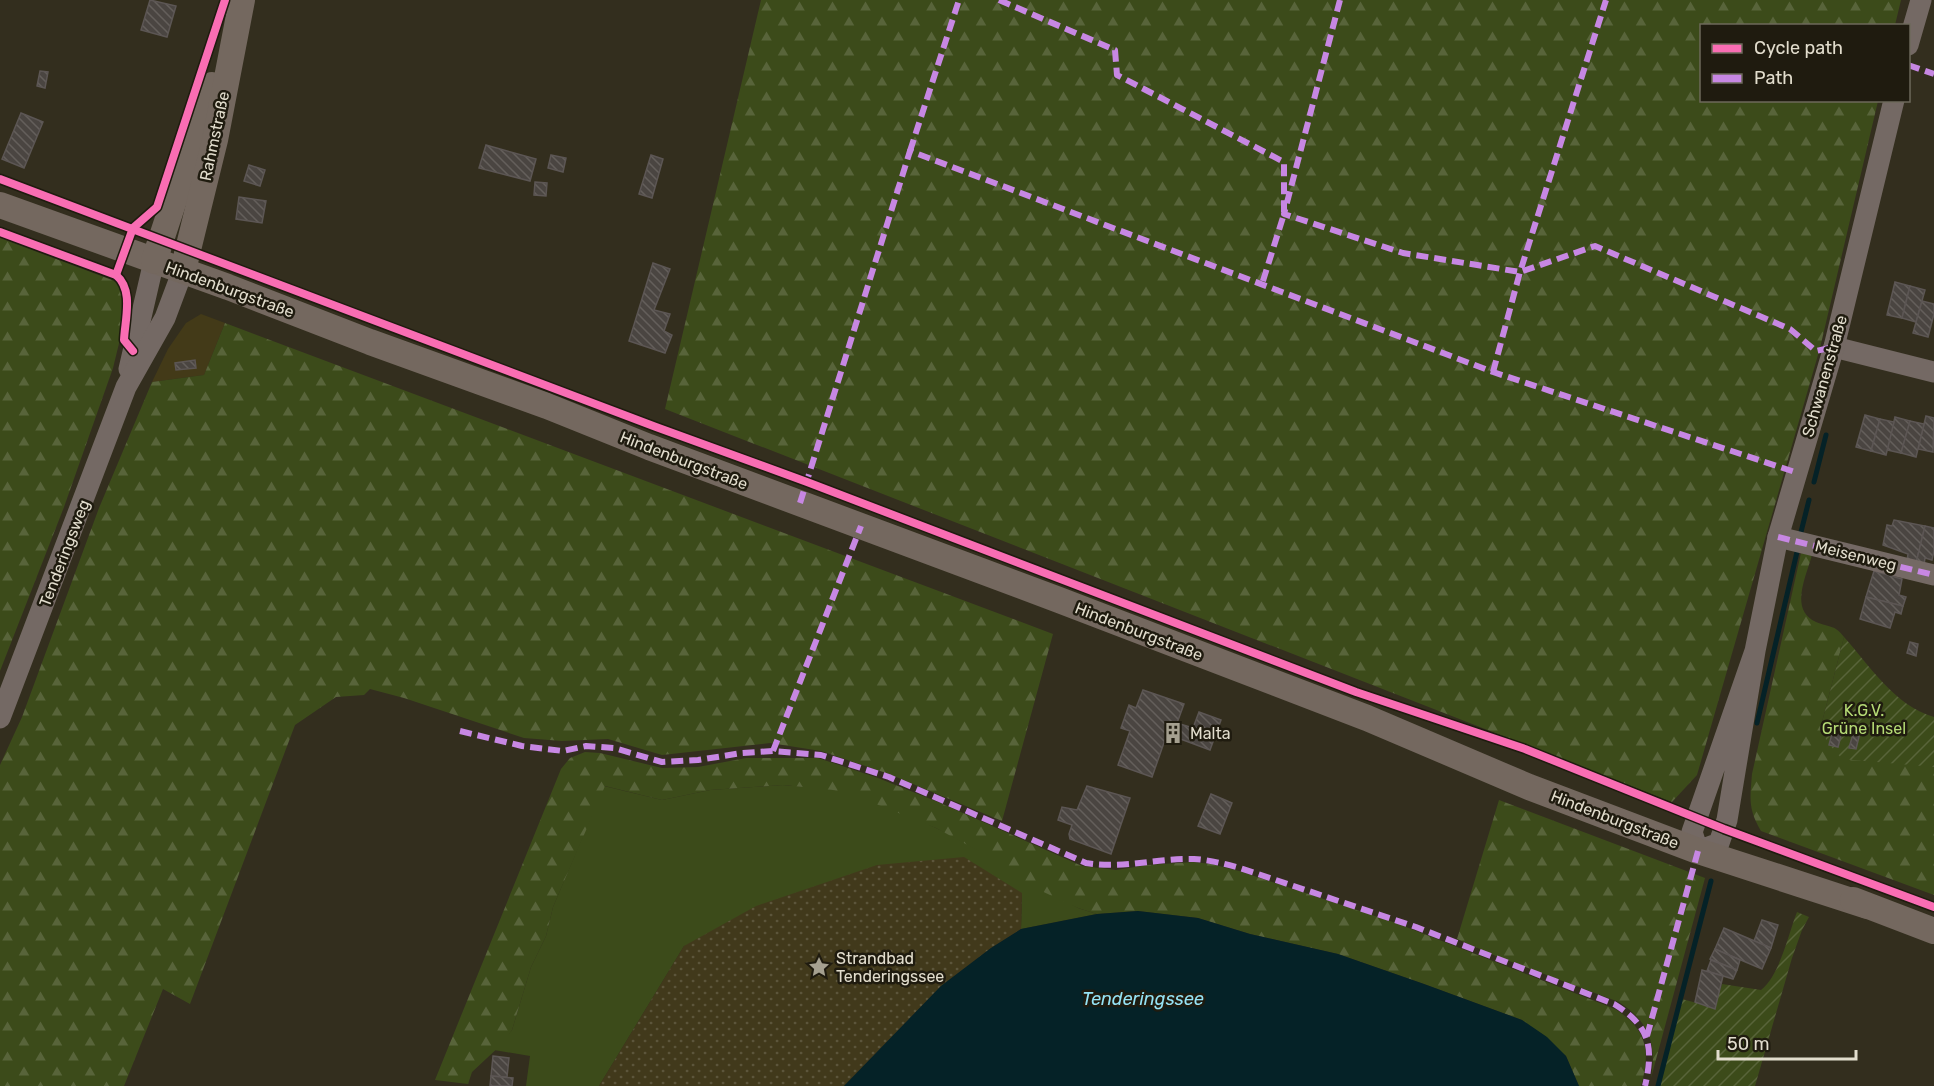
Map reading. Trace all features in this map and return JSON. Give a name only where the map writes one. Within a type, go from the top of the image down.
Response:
[{"type":"main road","name":"Rahmstraße","points":[[154,261],[241,0]]},
{"type":"main road","name":"Rahmstraße","points":[[183,270],[215,140],[241,0]]},
{"type":"main road","name":"Hindenburgstraße","points":[[0,205],[183,270],[1367,718],[1529,787],[1703,842],[1934,931]]},
{"type":"street","points":[[1910,38],[1921,0]]},
{"type":"street","name":"Schwanenstraße","points":[[1703,842],[1727,820],[1755,651],[1778,537],[1834,347],[1894,102]]},
{"type":"street","name":"Tenderingsweg","points":[[126,387],[143,301],[154,261]]},
{"type":"street","name":"Tenderingsweg","points":[[0,718],[126,387],[165,318],[183,270]]},
{"type":"street","points":[[1834,347],[1934,372]]},
{"type":"street","name":"Meisenweg","points":[[1778,537],[1934,575]]},
{"type":"street","name":"Schwanenstraße","points":[[1703,842],[1755,651]]},
{"type":"shaded area","points":[[201,314],[225,323],[204,375],[152,382],[168,349],[186,323]]},
{"type":"green space","points":[[761,0],[1901,0],[1895,24],[1700,24],[1700,102],[1878,102],[1820,348],[1697,775],[1672,802],[665,409]]},
{"type":"green space","points":[[0,238],[120,283],[124,299],[122,331],[113,368],[64,507],[0,671]]},
{"type":"green space","points":[[225,323],[1053,634],[1002,821],[889,774],[821,751],[770,743],[662,755],[608,739],[562,741],[524,738],[370,689],[364,695],[336,697],[295,725],[190,1004],[163,989],[124,1086],[0,1086],[0,765],[22,717],[99,508],[152,382],[204,375]]},
{"type":"green space","points":[[1801,553],[1812,555],[1802,592],[1803,610],[1808,617],[1834,628],[1844,637],[1821,726],[1934,767],[1934,895],[1761,831],[1754,816],[1751,797],[1752,774]]},
{"type":"green space","name":"K.G.V. Grüne Insel","points":[[1844,637],[1895,694],[1920,712],[1934,717],[1934,767],[1842,759],[1827,742],[1821,726]]},
{"type":"green space","points":[[585,752],[600,753],[662,768],[698,767],[746,758],[818,758],[878,778],[938,802],[1082,866],[1116,870],[1193,862],[1239,871],[1396,923],[1615,1009],[1634,1025],[1644,1042],[1646,1062],[1641,1086],[1579,1086],[1566,1056],[1522,1020],[1424,984],[1338,954],[1250,934],[1198,918],[1138,911],[1097,914],[1078,908],[1035,888],[986,855],[936,828],[833,790],[783,785],[710,790],[662,800],[605,786],[553,907],[546,936],[531,967],[512,1030],[502,1044],[472,1072],[468,1084],[435,1080],[561,769],[570,758]]},
{"type":"green space","points":[[783,785],[834,790],[898,811],[990,856],[1078,908],[1097,914],[1021,929],[1022,893],[684,946],[599,1086],[526,1086],[530,1056],[494,1050],[512,1030],[531,967],[546,936],[553,907],[604,786],[662,800],[710,790]]},
{"type":"green space","points":[[1499,800],[1705,878],[1651,1078],[1653,1054],[1648,1034],[1637,1017],[1619,1002],[1457,939]]},
{"type":"green space","points":[[1797,912],[1809,917],[1792,958],[1755,1086],[1660,1086],[1682,999],[1715,1008],[1722,984],[1761,990],[1768,983],[1778,965]]},
{"type":"sand","name":"Strandbad Tenderingssee","points":[[964,857],[1022,893],[1021,929],[991,948],[941,986],[844,1086],[599,1086],[684,946],[756,906],[877,865]]},
{"type":"water","name":"Tenderingssee","points":[[1138,911],[1198,918],[1250,934],[1338,954],[1522,1020],[1547,1037],[1566,1056],[1579,1086],[844,1086],[941,986],[991,948],[1021,929],[1097,914]]},
{"type":"building","points":[[150,0],[176,6],[167,37],[141,30]]},
{"type":"building","points":[[40,71],[48,72],[45,88],[37,86]]},
{"type":"building","points":[[21,113],[43,122],[24,168],[2,159]]},
{"type":"building","points":[[486,145],[536,159],[530,181],[479,168]]},
{"type":"building","points":[[551,155],[566,158],[563,172],[548,168]]},
{"type":"building","points":[[651,155],[663,159],[652,198],[639,194]]},
{"type":"building","points":[[249,165],[265,170],[260,186],[244,181]]},
{"type":"building","points":[[535,182],[547,183],[546,196],[534,195]]},
{"type":"building","points":[[239,197],[266,201],[262,223],[236,219]]},
{"type":"building","points":[[653,263],[670,269],[654,310],[670,314],[664,331],[672,335],[665,353],[629,341]]},
{"type":"building","points":[[1895,282],[1910,286],[1902,318],[1887,315]]},
{"type":"building","points":[[1910,286],[1925,290],[1916,322],[1902,318]]},
{"type":"building","points":[[1922,301],[1934,304],[1928,337],[1913,333]]},
{"type":"building","points":[[195,360],[196,368],[176,370],[175,363]]},
{"type":"building","points":[[1865,415],[1880,419],[1871,451],[1856,447]]},
{"type":"building","points":[[1926,416],[1934,418],[1933,452],[1918,449]]},
{"type":"building","points":[[1895,417],[1910,421],[1901,453],[1887,450]]},
{"type":"building","points":[[1880,419],[1894,422],[1886,455],[1871,451]]},
{"type":"building","points":[[1910,421],[1924,424],[1916,457],[1901,453]]},
{"type":"building","points":[[1894,520],[1925,526],[1916,563],[1907,561],[1908,554],[1883,545],[1887,525],[1892,526]]},
{"type":"building","points":[[1925,526],[1934,528],[1934,551],[1932,560],[1925,558],[1924,565],[1916,563]]},
{"type":"building","points":[[1874,571],[1902,579],[1899,595],[1906,597],[1903,606],[1866,597]]},
{"type":"building","points":[[1866,597],[1903,606],[1901,614],[1895,612],[1890,628],[1860,619]]},
{"type":"building","points":[[1910,642],[1918,644],[1916,656],[1907,653]]},
{"type":"building","name":"Malta","points":[[1143,690],[1184,704],[1177,723],[1193,728],[1199,712],[1221,720],[1210,750],[1167,734],[1152,777],[1118,765],[1130,731],[1121,728],[1129,705],[1136,708]]},
{"type":"building","points":[[1834,726],[1843,728],[1838,747],[1829,745]]},
{"type":"building","points":[[1853,734],[1859,737],[1856,749],[1849,748]]},
{"type":"building","points":[[1087,786],[1130,798],[1111,854],[1070,839],[1072,825],[1058,820],[1062,807],[1077,810]]},
{"type":"building","points":[[1211,794],[1232,803],[1220,834],[1198,826]]},
{"type":"building","points":[[1762,920],[1778,925],[1771,948],[1754,941]]},
{"type":"building","points":[[1724,928],[1771,948],[1762,969],[1715,949]]},
{"type":"building","points":[[1715,949],[1740,960],[1737,970],[1710,959]]},
{"type":"building","points":[[1711,960],[1737,970],[1733,979],[1707,971]]},
{"type":"building","points":[[1702,970],[1723,976],[1715,1009],[1695,1002]]},
{"type":"building","points":[[493,1056],[509,1058],[507,1077],[491,1076]]},
{"type":"building","points":[[491,1076],[513,1078],[512,1086],[490,1086]]},
{"type":"waterway","points":[[1814,482],[1826,435]]},
{"type":"waterway","points":[[1800,536],[1809,500]]},
{"type":"waterway","points":[[1757,723],[1797,552]]},
{"type":"waterway","points":[[1658,1086],[1711,881]]},
{"type":"marked path","points":[[910,151],[959,0]]},
{"type":"marked path","points":[[999,0],[1115,50],[1117,75],[1284,162],[1284,214],[1262,284]]},
{"type":"marked path","points":[[1340,0],[1284,214],[1403,253],[1520,272],[1595,246],[1790,329],[1816,351],[1834,347]]},
{"type":"marked path","points":[[1493,372],[1520,272],[1606,0]]},
{"type":"marked path","points":[[1910,66],[1934,74]]},
{"type":"marked path","points":[[800,503],[910,151],[1493,372],[1795,472]]},
{"type":"marked path","points":[[773,751],[861,526]]},
{"type":"marked path","points":[[1778,537],[1934,575]]},
{"type":"marked path","points":[[460,731],[522,746],[563,751],[586,746],[614,748],[662,762],[773,751],[821,755],[889,777],[1086,863],[1114,865],[1194,859],[1240,868],[1416,927],[1614,1004],[1635,1021],[1642,1029],[1646,1039],[1649,1060],[1645,1086]]},
{"type":"marked path","points":[[1647,1036],[1698,851]]},
{"type":"cycle path","points":[[116,275],[133,228],[157,207],[225,0]]},
{"type":"cycle path","points":[[0,179],[807,482],[1356,692],[1525,749],[1724,829],[1934,907]]},
{"type":"cycle path","points":[[0,232],[116,275],[122,281],[127,297],[124,340],[133,351]]},
{"type":"place","name":"Malta","points":[[1173,733]]},
{"type":"place","name":"Strandbad Tenderingssee","points":[[819,967]]}]
